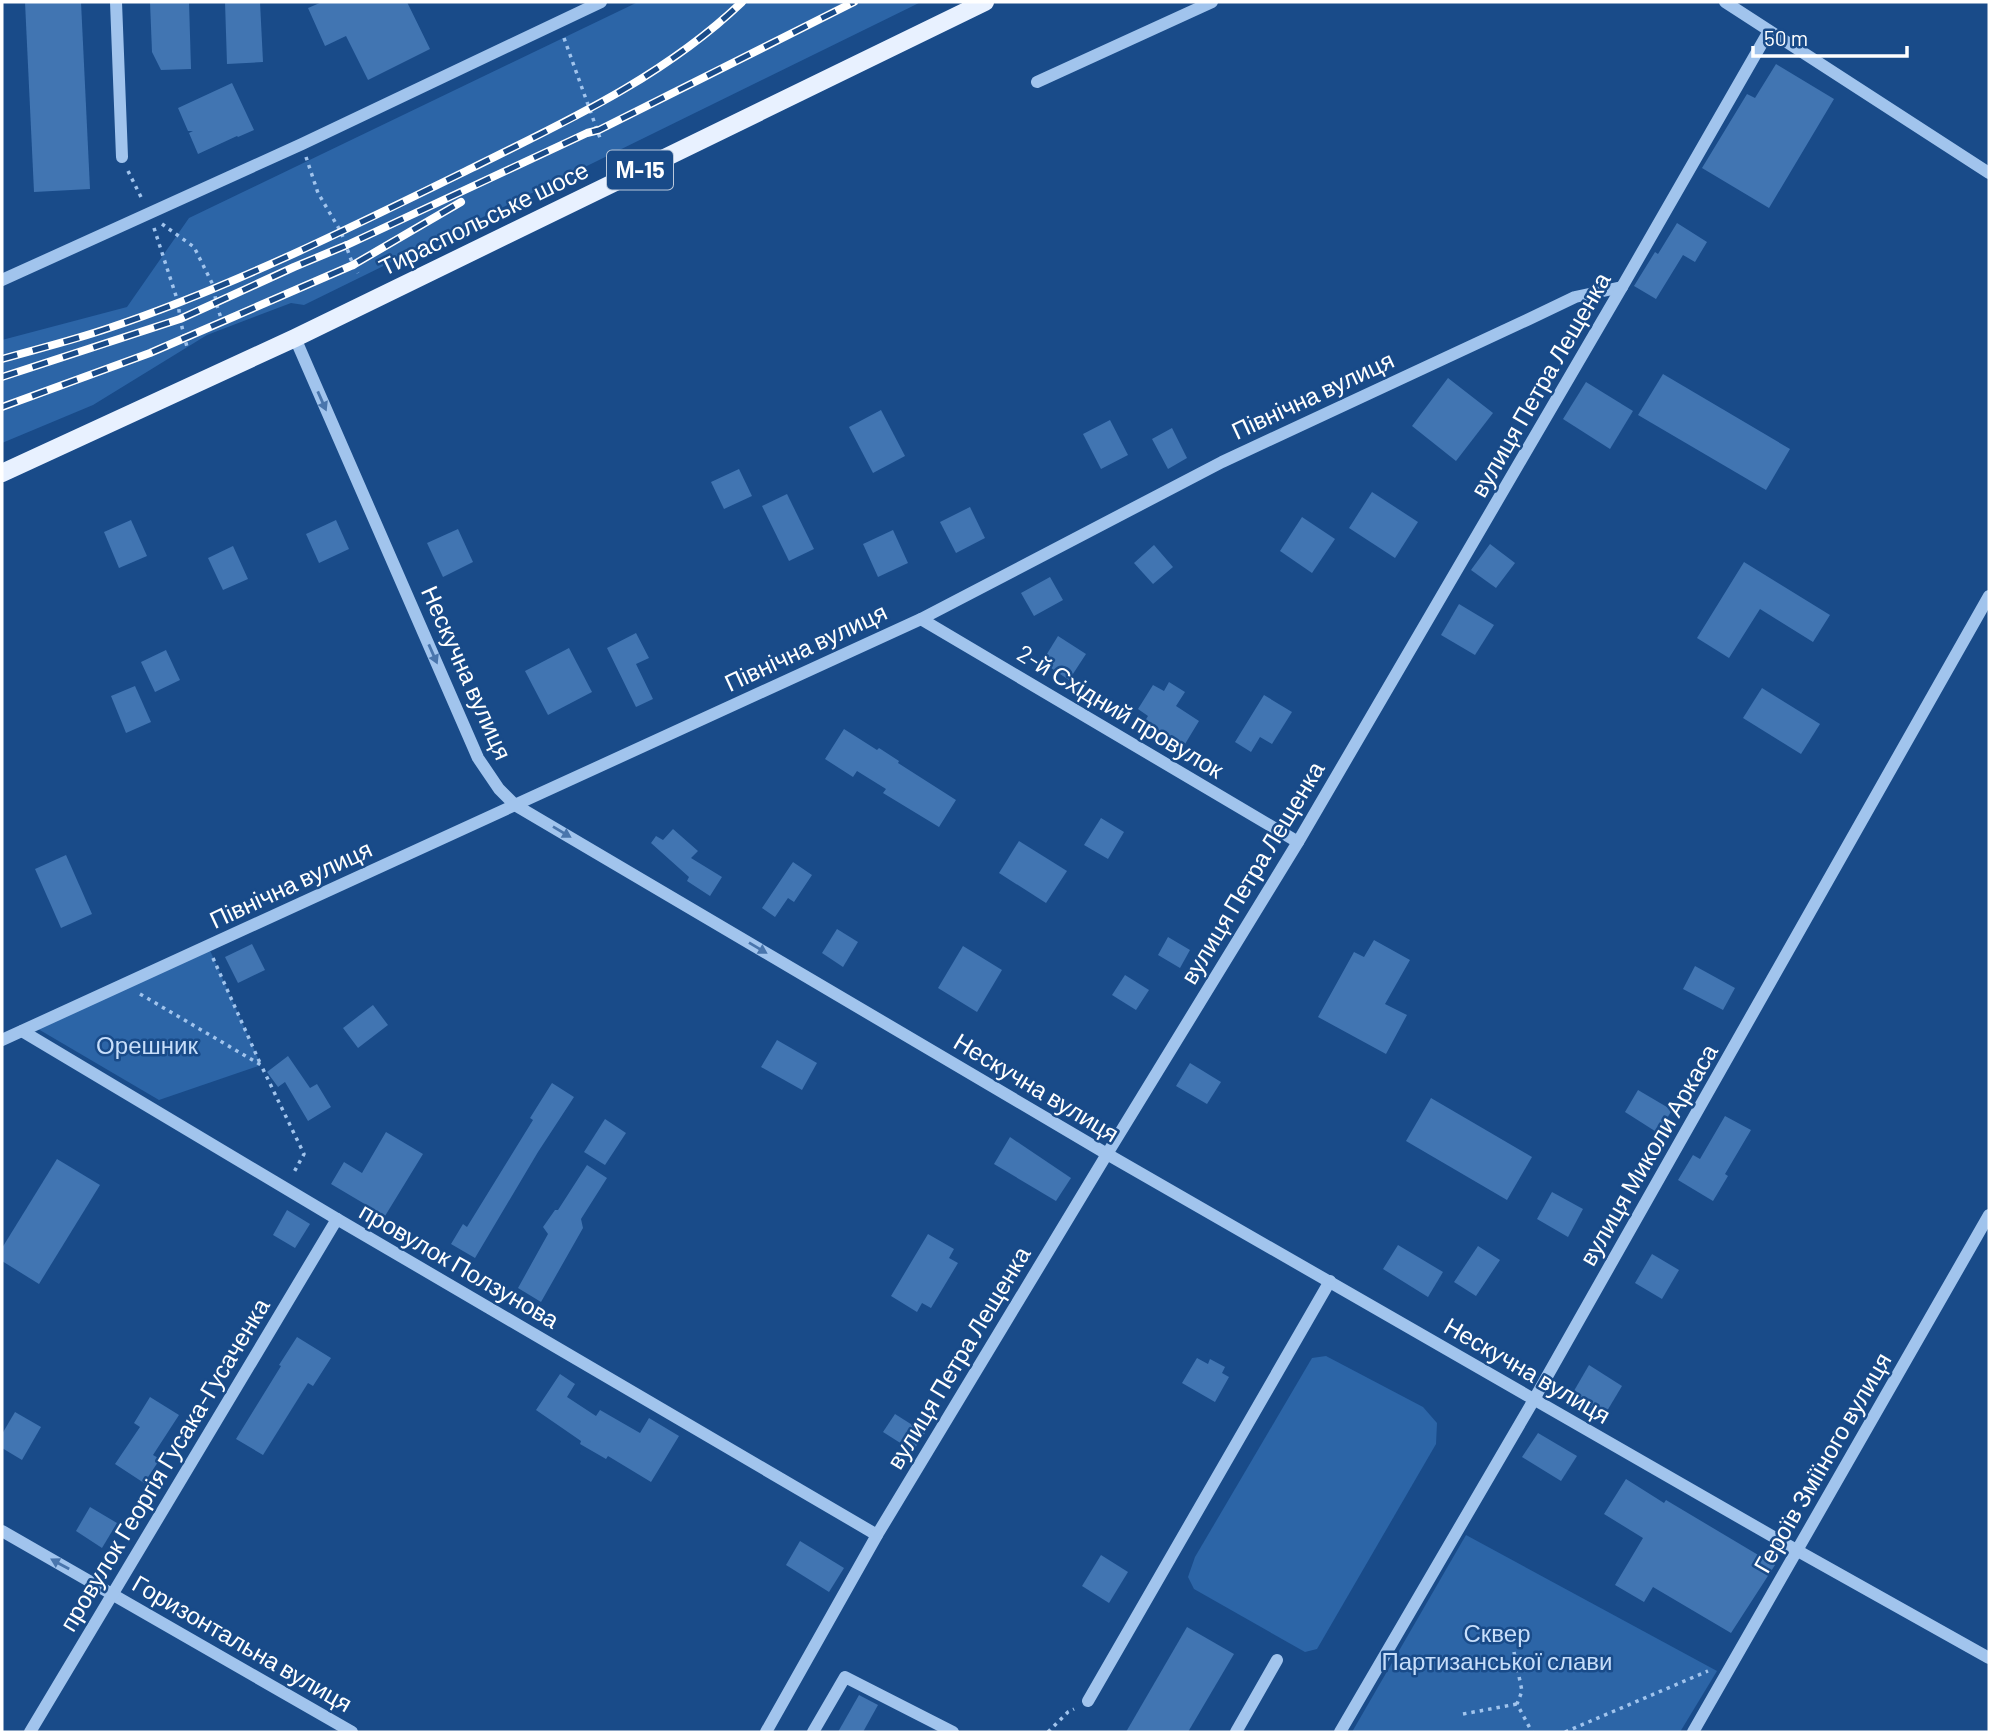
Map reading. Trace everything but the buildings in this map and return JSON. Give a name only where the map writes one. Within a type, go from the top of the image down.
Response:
[{"type":"main road","name":"Тираспольське шосе","points":[[2,473],[295,338],[985,2]]},
{"type":"street","points":[[116,2],[122,157]]},
{"type":"street","points":[[2,280],[302,144],[601,2]]},
{"type":"street","points":[[1037,82],[1212,2]]},
{"type":"street","points":[[1725,2],[1989,173]]},
{"type":"street","name":"вулиця Петра Лещенка","points":[[766,1732],[877,1535],[1298,842],[1769,31]]},
{"type":"street","name":"Північна вулиця","points":[[2,1040],[921,619],[1222,462],[1575,297],[1622,287]]},
{"type":"street","name":"Нескучна вулиця","points":[[295,338],[478,758],[499,789],[515,805],[1107,1154],[1989,1658]]},
{"type":"street","name":"вулиця Миколи Аркаса","points":[[1340,1732],[1534,1399],[1989,596]]},
{"type":"street","name":"2-й Східний провулок","points":[[921,619],[1298,842]]},
{"type":"street","name":"провулок Ползунова","points":[[22,1031],[877,1535]]},
{"type":"street","name":"Героїв Зміїного вулиця","points":[[1693,1732],[1989,1214]]},
{"type":"street","name":"провулок Георгія Гусака-Гусаченка","points":[[30,1732],[337,1219]]},
{"type":"street","points":[[1088,1701],[1330,1281]]},
{"type":"street","name":"Горизонтальна вулиця","points":[[2,1531],[352,1732]]},
{"type":"street","points":[[1236,1732],[1277,1660]]},
{"type":"street","points":[[813,1732],[845,1676],[953,1732]]},
{"type":"path","points":[[558,22],[600,138]]},
{"type":"path","points":[[302,144],[318,193],[341,232],[358,273]]},
{"type":"path","points":[[122,157],[149,215],[178,302],[187,347]]},
{"type":"path","points":[[149,215],[194,247],[214,287],[222,321]]},
{"type":"path","points":[[208,946],[304,1154],[285,1188]]},
{"type":"path","points":[[123,984],[261,1065]]},
{"type":"path","points":[[1514,1652],[1522,1691],[1517,1704],[1532,1732]]},
{"type":"path","points":[[1565,1732],[1735,1659]]},
{"type":"path","points":[[1048,1732],[1068,1712],[1088,1701]]},
{"type":"path","points":[[1463,1714],[1517,1704]]},
{"type":"green space","points":[[638,2],[921,2],[304,305],[291,303],[207,335],[93,405],[2,443],[2,340],[127,307],[189,218]]},
{"type":"green space","name":"Орешник","points":[[208,946],[261,1065],[159,1100],[33,1026]]},
{"type":"green space","points":[[1326,1356],[1423,1407],[1437,1423],[1436,1444],[1317,1649],[1305,1652],[1194,1589],[1188,1577],[1195,1557],[1312,1358]]},
{"type":"green space","name":"Сквер Партизанської слави","points":[[1466,1535],[1717,1671],[1680,1732],[1352,1732]]},
{"type":"railway","points":[[2,359],[109,328],[156,311],[248,274],[383,212],[614,95],[681,53],[742,2]]},
{"type":"railway","points":[[2,377],[180,319],[347,245],[587,133],[599,130],[854,2]]},
{"type":"railway","points":[[2,407],[150,353],[353,265],[461,202]]}]
